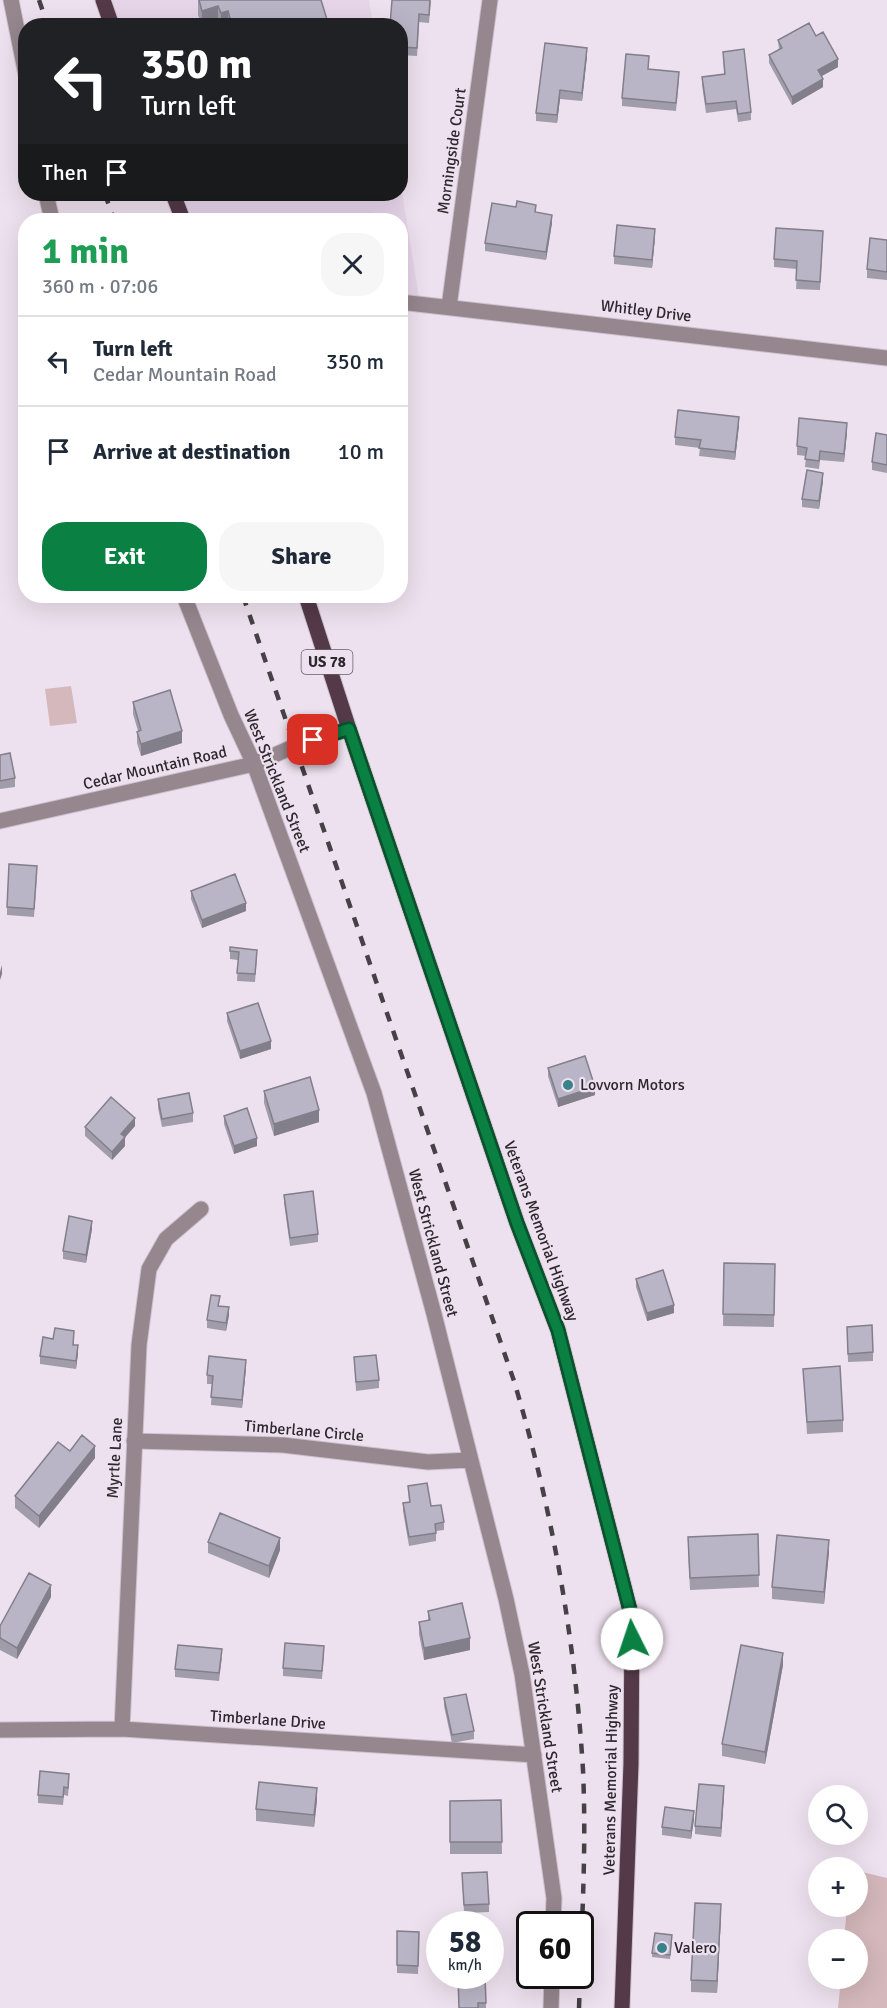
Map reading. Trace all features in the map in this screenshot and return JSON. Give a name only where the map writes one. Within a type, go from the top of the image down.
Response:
[{"type":"main road","points":[[103,0],[109,18]]},
{"type":"main road","name":"Veterans Memorial Highway","points":[[308,603],[517,1223],[558,1330],[632,1618],[631,1764],[622,2008]]},
{"type":"street","points":[[11,0],[18,35]]},
{"type":"street","name":"Morningside Court","points":[[449,307],[490,0]]},
{"type":"street","name":"Whitley Drive","points":[[408,303],[887,358]]},
{"type":"street","name":"West Strickland Street","points":[[187,603],[231,715],[254,764],[374,1093],[434,1314],[511,1622],[522,1674],[534,1755],[554,1898],[554,1911]]},
{"type":"street","name":"Cedar Mountain Road","points":[[0,821],[254,764],[295,746],[349,729]]},
{"type":"street","name":"Myrtle Lane","points":[[122,1729],[139,1345],[150,1269],[166,1239],[201,1209]]},
{"type":"street","name":"Timberlane Circle","points":[[134,1441],[283,1445],[428,1462],[470,1460]]},
{"type":"street","name":"Timberlane Drive","points":[[0,1730],[122,1729],[534,1755]]},
{"type":"street","points":[[551,2008],[552,1989]]},
{"type":"shaded area","points":[[103,0],[369,0],[372,18],[109,18]]},
{"type":"shaded area","points":[[176,201],[403,201],[405,213],[180,213]]},
{"type":"shaded area","points":[[408,229],[420,303],[408,301]]},
{"type":"shaded area","points":[[71,686],[77,723],[50,726],[45,689]]},
{"type":"shaded area","points":[[868,1873],[887,1878],[887,2008],[838,2008],[840,1989],[868,1989],[868,1929],[845,1929],[846,1917],[868,1917]]},
{"type":"building","points":[[199,0],[321,0],[327,18],[230,18],[228,11],[221,13],[218,6],[202,11]]},
{"type":"building","points":[[392,0],[430,0],[429,15],[419,14],[417,48],[408,47],[408,18],[391,18]]},
{"type":"building","points":[[809,23],[816,36],[823,32],[838,59],[818,70],[823,79],[792,97],[769,55],[782,48],[778,40]]},
{"type":"building","points":[[545,43],[587,48],[582,93],[560,90],[557,115],[536,113]]},
{"type":"building","points":[[744,49],[751,112],[738,114],[736,101],[706,104],[702,77],[725,74],[723,52]]},
{"type":"building","points":[[626,54],[649,56],[648,69],[679,72],[676,103],[622,98]]},
{"type":"building","points":[[517,201],[536,205],[535,212],[552,215],[546,252],[485,243],[492,203],[516,207]]},
{"type":"building","points":[[617,225],[655,229],[652,260],[614,256]]},
{"type":"building","points":[[776,228],[823,231],[820,282],[796,280],[797,261],[774,259]]},
{"type":"building","points":[[870,238],[887,240],[887,272],[867,269]]},
{"type":"building","points":[[678,410],[739,417],[735,452],[699,448],[701,440],[675,437]]},
{"type":"building","points":[[799,418],[847,423],[844,454],[820,451],[819,461],[805,459],[807,448],[797,446]]},
{"type":"building","points":[[876,433],[887,435],[887,465],[872,462]]},
{"type":"building","points":[[807,470],[823,473],[819,501],[802,499]]},
{"type":"building","points":[[170,690],[182,731],[141,744],[137,732],[141,730],[133,702]]},
{"type":"building","points":[[10,753],[15,778],[0,781],[0,755]]},
{"type":"building","points":[[9,864],[37,866],[34,909],[7,907]]},
{"type":"building","points":[[235,874],[246,903],[202,920],[191,891]]},
{"type":"building","points":[[230,947],[257,950],[255,974],[237,973],[239,952],[230,951]]},
{"type":"building","points":[[258,1003],[271,1041],[240,1051],[227,1013]]},
{"type":"building","points":[[585,1056],[595,1087],[558,1099],[548,1068]]},
{"type":"building","points":[[310,1077],[319,1110],[274,1124],[264,1091]]},
{"type":"building","points":[[189,1093],[193,1113],[162,1119],[158,1099]]},
{"type":"building","points":[[111,1097],[135,1118],[121,1134],[125,1137],[112,1152],[85,1127]]},
{"type":"building","points":[[247,1108],[257,1138],[234,1146],[224,1116]]},
{"type":"building","points":[[313,1191],[318,1234],[290,1238],[284,1195]]},
{"type":"building","points":[[69,1216],[92,1221],[86,1255],[63,1251]]},
{"type":"building","points":[[724,1263],[775,1264],[774,1315],[723,1314]]},
{"type":"building","points":[[663,1270],[674,1305],[647,1313],[636,1279]]},
{"type":"building","points":[[211,1295],[220,1296],[218,1306],[229,1307],[226,1323],[207,1320]]},
{"type":"building","points":[[872,1325],[873,1352],[848,1354],[847,1327]]},
{"type":"building","points":[[55,1328],[74,1331],[73,1345],[78,1345],[76,1361],[40,1356],[43,1337],[53,1339]]},
{"type":"building","points":[[376,1355],[379,1380],[356,1382],[354,1357]]},
{"type":"building","points":[[209,1356],[246,1360],[242,1400],[211,1397],[213,1376],[207,1375]]},
{"type":"building","points":[[840,1366],[843,1420],[807,1422],[803,1369]]},
{"type":"building","points":[[82,1435],[95,1446],[39,1516],[15,1496],[58,1442],[70,1451]]},
{"type":"building","points":[[427,1483],[431,1506],[441,1505],[444,1522],[435,1524],[436,1533],[409,1537],[403,1503],[410,1502],[408,1486]]},
{"type":"building","points":[[220,1513],[280,1538],[269,1566],[208,1542]]},
{"type":"building","points":[[758,1534],[759,1575],[690,1578],[688,1537]]},
{"type":"building","points":[[777,1535],[829,1540],[824,1592],[772,1587]]},
{"type":"building","points":[[29,1573],[51,1585],[17,1648],[0,1638],[0,1626]]},
{"type":"building","points":[[462,1603],[470,1638],[424,1648],[419,1622],[430,1620],[428,1611]]},
{"type":"building","points":[[285,1643],[324,1646],[322,1671],[283,1668]]},
{"type":"building","points":[[178,1645],[222,1649],[219,1673],[175,1669]]},
{"type":"building","points":[[741,1645],[783,1653],[765,1752],[722,1744]]},
{"type":"building","points":[[466,1694],[474,1731],[452,1735],[444,1698]]},
{"type":"building","points":[[40,1771],[69,1774],[68,1788],[64,1787],[63,1797],[38,1795]]},
{"type":"building","points":[[259,1782],[317,1788],[314,1815],[256,1809]]},
{"type":"building","points":[[699,1784],[724,1786],[721,1828],[695,1826]]},
{"type":"building","points":[[501,1800],[502,1842],[450,1842],[450,1801]]},
{"type":"building","points":[[665,1807],[694,1811],[691,1831],[662,1827]]},
{"type":"building","points":[[487,1872],[489,1904],[464,1905],[462,1873]]},
{"type":"building","points":[[695,1903],[721,1904],[717,1981],[691,1980]]},
{"type":"building","points":[[397,1931],[419,1932],[418,1966],[397,1965]]},
{"type":"building","name":"Valero","points":[[655,1933],[672,1935],[670,1955],[652,1953]]},
{"type":"building","points":[[458,1989],[485,1989],[486,2003],[478,2003],[478,2008],[459,2008]]},
{"type":"railway","points":[[39,0],[45,18]]},
{"type":"railway","points":[[107,201],[112,213]]},
{"type":"railway","points":[[245,603],[514,1381],[528,1429],[560,1574],[574,1671],[583,1770],[582,1911]]},
{"type":"railway","points":[[579,2008],[580,1989]]},
{"type":"place","name":"Lovvorn Motors","points":[[568,1085]]},
{"type":"place","name":"Valero","points":[[662,1948]]},
{"type":"route","points":[[313,740],[349,729],[517,1223],[558,1330],[632,1618],[632,1639]]}]
